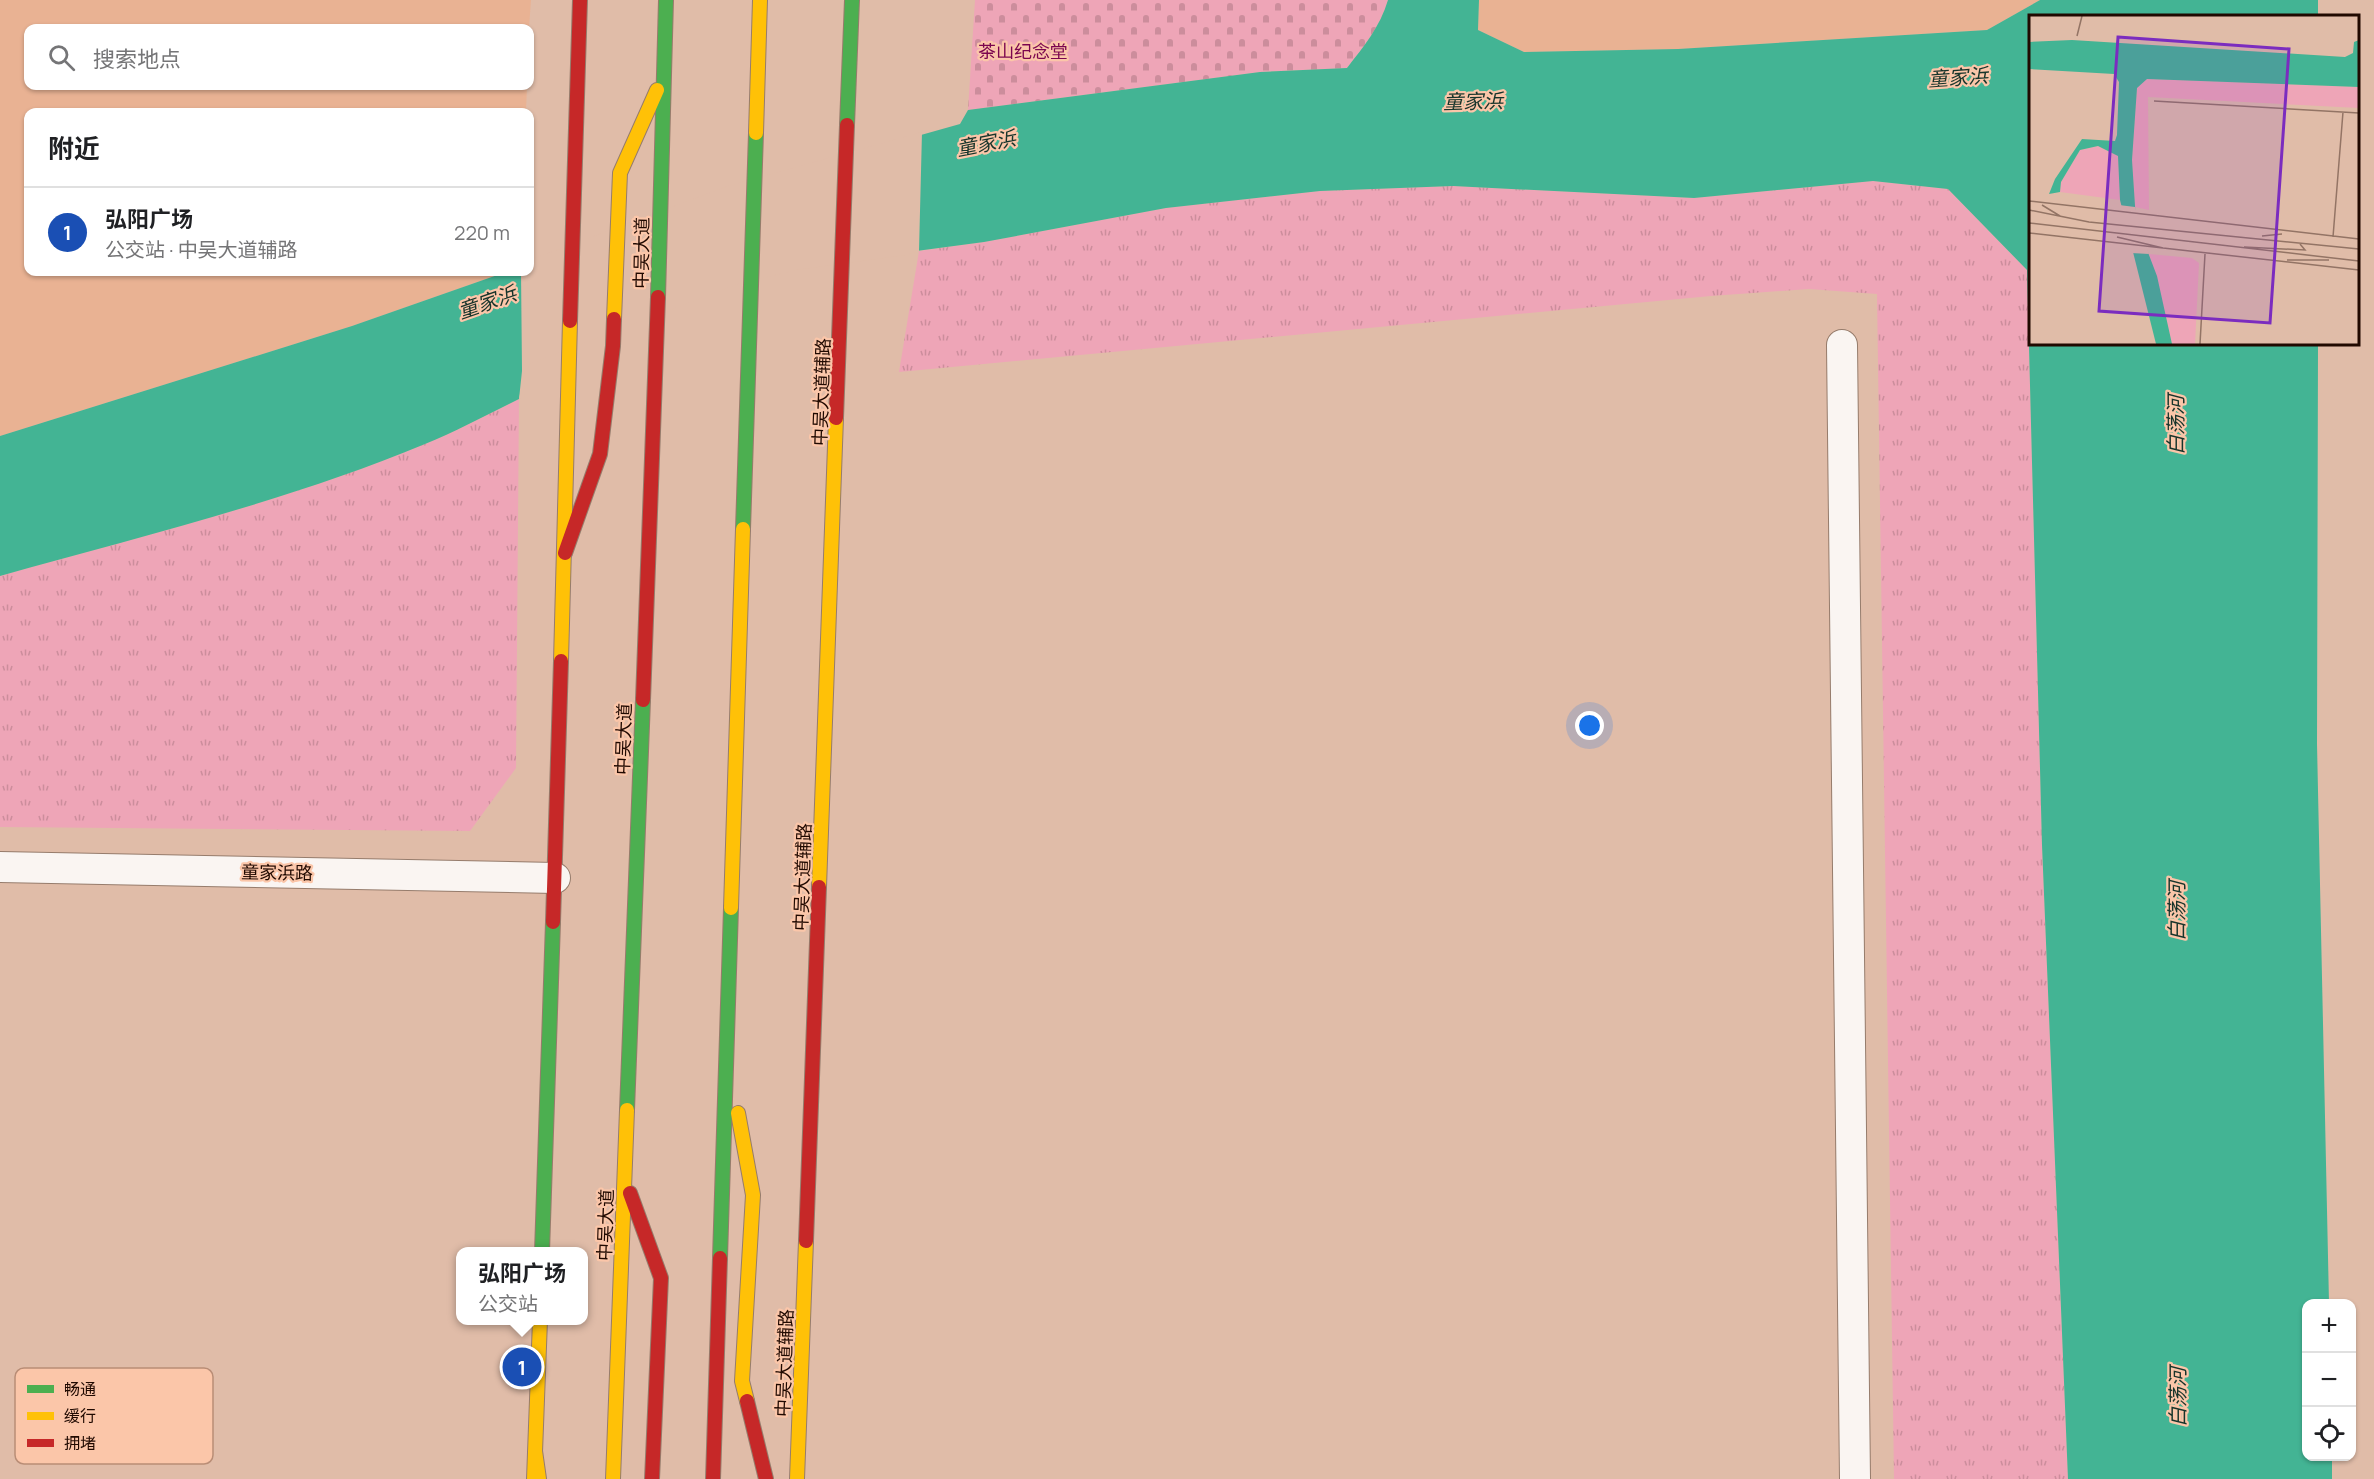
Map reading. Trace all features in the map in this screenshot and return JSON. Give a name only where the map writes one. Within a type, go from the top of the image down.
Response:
[{"type":"main road","points":[[542,1247],[580,0]]},
{"type":"main road","name":"中吴大道","points":[[613,1479],[657,333],[666,0]]},
{"type":"main road","points":[[713,1479],[760,0]]},
{"type":"main road","name":"中吴大道辅路","points":[[798,1479],[852,0]]},
{"type":"main road","points":[[565,553],[600,454],[613,346],[620,173],[664,71]]},
{"type":"main road","points":[[726,1048],[753,1195],[742,1381],[766,1479]]},
{"type":"main road","points":[[624,1177],[661,1278],[652,1479]]},
{"type":"main road","points":[[537,1479],[535,1451],[540,1325]]},
{"type":"street","points":[[1842,345],[1855,1479]]},
{"type":"street","name":"童家浜路","points":[[0,867],[555,878]]},
{"type":"shaded area","points":[[0,0],[531,0],[529,24],[24,24],[24,90],[527,90],[526,108],[24,108],[24,276],[495,276],[352,326],[0,436]]},
{"type":"shaded area","points":[[1479,0],[2040,0],[1987,30],[1678,49],[1524,52],[1478,30]]},
{"type":"green space","name":"茶山纪念堂","points":[[975,0],[1388,0],[1376,28],[1347,68],[1260,72],[968,110]]},
{"type":"green space","points":[[1873,181],[1948,189],[2027,270],[2042,845],[2068,1479],[1894,1479],[1877,294],[1809,289],[1711,296],[899,372],[919,251],[984,242],[1166,208],[1320,191],[1453,186],[1694,198]]},
{"type":"green space","points":[[519,399],[516,768],[470,831],[0,827],[0,576],[214,516],[321,483],[437,439]]},
{"type":"water","points":[[1388,0],[1479,0],[1478,30],[1524,52],[1678,49],[1987,30],[2040,0],[2318,0],[2318,15],[2029,15],[2029,345],[2318,345],[2317,744],[2329,1299],[2302,1299],[2302,1461],[2332,1461],[2332,1479],[2068,1479],[2042,845],[2027,270],[1948,189],[1873,181],[1694,198],[1453,186],[1320,191],[1166,208],[984,242],[796,267],[737,282],[526,364],[519,399],[437,439],[373,464],[268,500],[0,576],[0,436],[352,326],[495,276],[534,276],[534,270],[729,189],[960,124],[968,110],[1260,72],[1347,68],[1376,28]]},
{"type":"pier","points":[[922,132],[919,251],[906,255],[796,270],[738,284],[530,364],[525,372],[524,398],[519,399],[522,371],[521,276],[534,276],[534,259],[728,186]]},
{"type":"traffic: fast","points":[[658,297],[666,0]]},
{"type":"traffic: fast","points":[[847,125],[852,0]]},
{"type":"traffic: fast","points":[[743,529],[756,133]]},
{"type":"traffic: fast","points":[[627,1110],[643,700]]},
{"type":"traffic: fast","points":[[720,1258],[731,908]]},
{"type":"traffic: fast","points":[[542,1247],[553,922]]},
{"type":"traffic: slow","points":[[756,133],[760,0]]},
{"type":"traffic: slow","points":[[614,319],[620,173],[657,90]]},
{"type":"traffic: slow","points":[[561,661],[570,321]]},
{"type":"traffic: slow","points":[[819,887],[836,418]]},
{"type":"traffic: slow","points":[[731,908],[743,529]]},
{"type":"traffic: slow","points":[[613,1479],[627,1110]]},
{"type":"traffic: slow","points":[[738,1113],[753,1195],[742,1381],[747,1401]]},
{"type":"traffic: slow","points":[[797,1479],[806,1241]]},
{"type":"traffic: slow","points":[[534,1479],[540,1325]]},
{"type":"traffic: slow","points":[[535,1451],[539,1479]]},
{"type":"traffic: jam","points":[[570,321],[580,0]]},
{"type":"traffic: jam","points":[[836,418],[847,125]]},
{"type":"traffic: jam","points":[[643,700],[658,297]]},
{"type":"traffic: jam","points":[[565,553],[600,454],[614,319]]},
{"type":"traffic: jam","points":[[553,922],[561,661]]},
{"type":"traffic: jam","points":[[806,1241],[819,887]]},
{"type":"traffic: jam","points":[[630,1193],[661,1278],[652,1479]]},
{"type":"traffic: jam","points":[[713,1479],[720,1258]]},
{"type":"traffic: jam","points":[[747,1401],[766,1479]]},
{"type":"place","name":"弘阳广场","points":[[522,1367]]},
{"type":"water label","name":"童家浜","points":[[1958,77]]},
{"type":"water label","name":"童家浜","points":[[1473,101]]},
{"type":"water label","name":"童家浜","points":[[986,143]]},
{"type":"water label","name":"童家浜","points":[[487,302]]},
{"type":"water label","name":"白荡河","points":[[2175,425]]},
{"type":"water label","name":"白荡河","points":[[2176,911]]},
{"type":"water label","name":"白荡河","points":[[2177,1397]]}]
